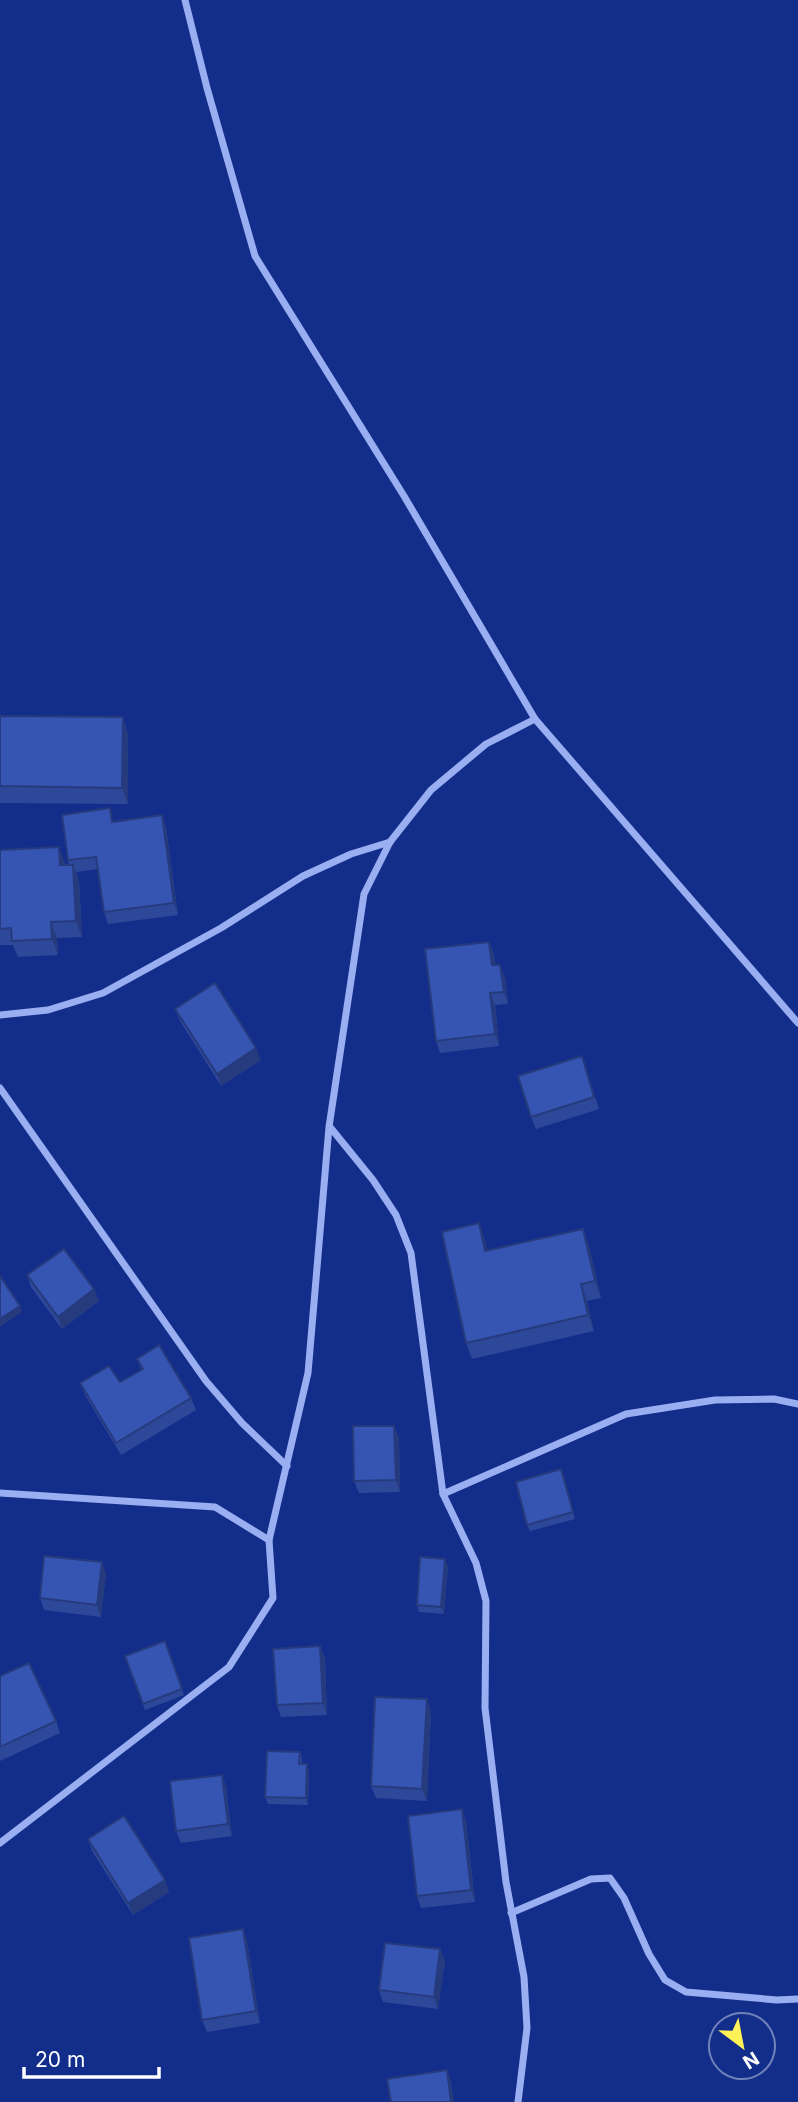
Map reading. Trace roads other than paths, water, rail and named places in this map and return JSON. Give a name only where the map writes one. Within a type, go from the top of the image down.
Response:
[{"type":"street","points":[[185,0],[206,88],[255,256],[404,496],[535,719],[798,1023]]},
{"type":"street","points":[[0,1843],[229,1667],[273,1598],[269,1540],[308,1373],[329,1127],[364,894],[390,842],[431,790],[486,744],[535,719]]},
{"type":"street","points":[[0,1015],[48,1010],[103,993],[220,928],[303,876],[351,854],[390,842]]},
{"type":"street","points":[[0,1088],[206,1381],[242,1423],[287,1466]]},
{"type":"street","points":[[329,1127],[373,1180],[396,1214],[411,1253],[443,1494],[475,1563],[486,1601],[485,1708],[511,1913],[524,1977],[527,2028],[518,2102]]},
{"type":"street","points":[[443,1494],[626,1414],[715,1400],[774,1399],[798,1404]]},
{"type":"street","points":[[0,1493],[215,1507],[269,1540]]},
{"type":"street","points":[[511,1913],[591,1879],[610,1878],[624,1898],[649,1954],[665,1980],[686,1992],[777,2000],[798,1999]]}]
